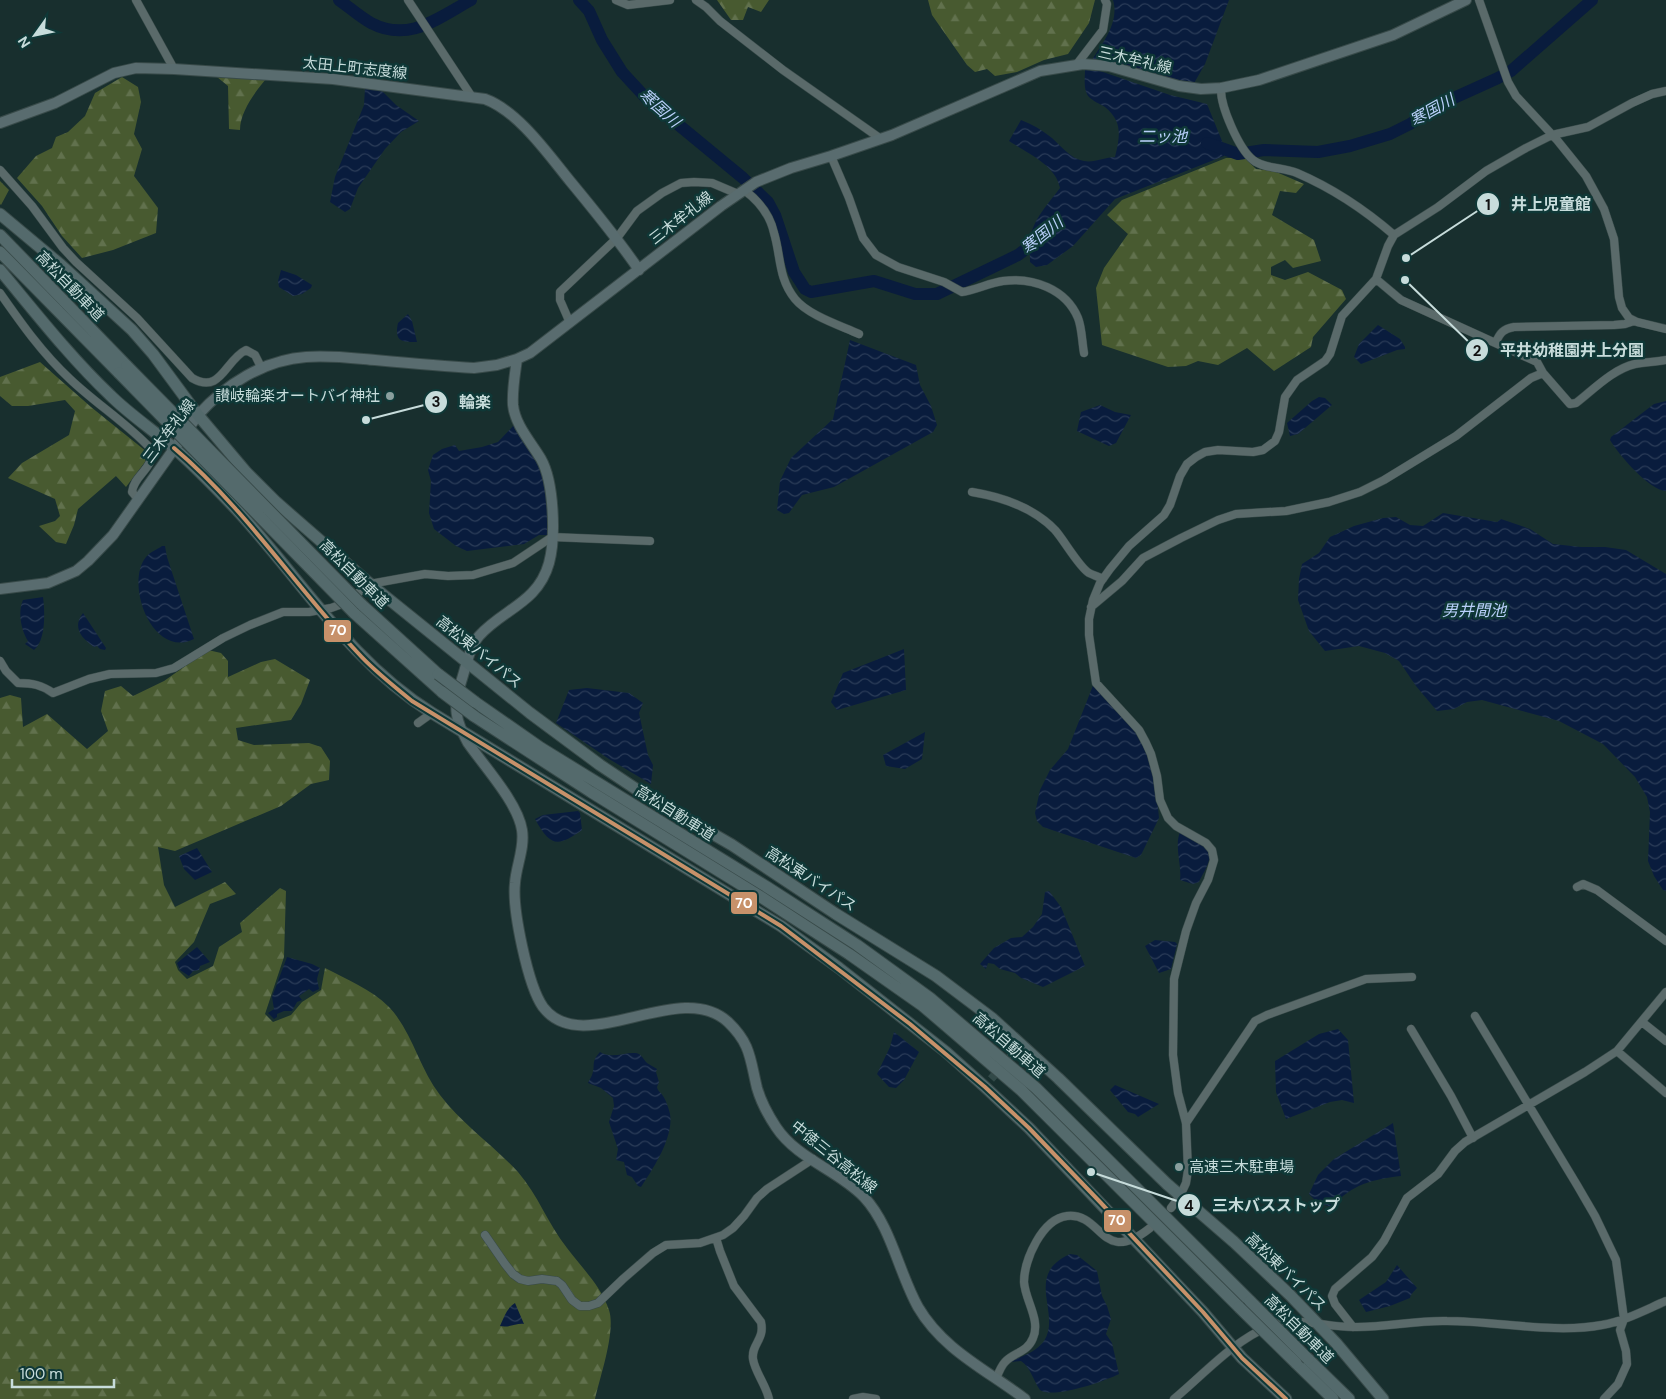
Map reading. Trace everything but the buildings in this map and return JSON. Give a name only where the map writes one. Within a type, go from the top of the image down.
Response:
[{"type":"highway","name":"高松東バイパス","points":[[0,214],[61,265],[132,330],[153,354],[198,415],[246,472],[276,502],[370,584],[530,714],[600,765],[642,793],[732,845],[836,914],[936,976],[1021,1043],[1180,1196],[1234,1242],[1318,1324],[1383,1399]]},
{"type":"highway","name":"高松自動車道","points":[[0,235],[123,370]]},
{"type":"highway","name":"高松自動車道","points":[[0,252],[123,370],[357,609],[442,692],[474,716],[591,792],[850,954],[923,1006],[1021,1090],[1333,1399]]},
{"type":"highway","points":[[0,270],[84,369],[111,397],[174,448],[208,479],[238,511],[359,654],[412,701],[781,926],[839,968],[988,1083],[1203,1312],[1233,1348],[1264,1380],[1286,1399]]},
{"type":"highway","name":"高松自動車道","points":[[357,609],[475,702],[541,748],[767,887],[857,945],[930,998],[1036,1088],[1349,1399]]},
{"type":"main road","name":"三木牟礼線","points":[[0,589],[48,583],[76,571],[107,543],[198,415],[211,401],[230,386],[262,368],[304,357],[329,356],[474,368],[497,365],[517,359],[530,353],[756,182],[791,168],[881,139],[1040,71],[1080,64],[1109,66],[1179,86],[1200,89],[1216,88],[1259,80],[1393,35],[1466,0]]},
{"type":"main road","name":"太田上町志度線","points":[[0,123],[54,103],[114,73],[125,70],[174,69],[333,79],[485,99],[498,104],[510,114],[545,150],[617,238],[638,270]]},
{"type":"main road","name":"中徳三谷高松線","points":[[517,359],[513,405],[517,419],[546,470],[551,488],[552,537],[549,563],[544,577],[536,590],[479,637],[471,650],[456,697],[455,713],[461,732],[517,813],[522,830],[522,845],[515,880],[514,897],[530,979],[536,995],[544,1008],[554,1018],[568,1024],[588,1026],[656,1012],[689,1008],[707,1010],[725,1019],[740,1034],[751,1055],[765,1110],[779,1131],[794,1147],[835,1174],[864,1197],[877,1215],[906,1284],[930,1325],[974,1365],[1022,1398]]},
{"type":"street","points":[[136,0],[174,69]]},
{"type":"street","points":[[408,0],[472,97]]},
{"type":"street","points":[[616,0],[628,5],[670,0]]},
{"type":"street","points":[[696,0],[783,70],[881,139]]},
{"type":"street","points":[[1080,64],[1103,30],[1107,4],[1105,0]]},
{"type":"street","points":[[1479,0],[1508,82],[1516,96],[1586,176],[1604,209],[1614,239],[1622,308],[1629,318],[1634,321],[1666,329]]},
{"type":"street","points":[[1216,88],[1227,117],[1250,158],[1262,165],[1287,169],[1338,194],[1379,222],[1394,235]]},
{"type":"street","points":[[1171,1208],[1180,1196],[1186,1183],[1188,1170],[1186,1122],[1178,1093],[1173,1055],[1174,979],[1186,931],[1196,903],[1208,880],[1214,860],[1212,850],[1206,843],[1176,826],[1168,818],[1163,808],[1157,776],[1146,743],[1139,730],[1096,683],[1088,635],[1093,600],[1103,579],[1130,546],[1164,515],[1170,506],[1180,476],[1191,460],[1205,452],[1218,450],[1252,452],[1263,450],[1275,441],[1279,432],[1285,397],[1297,380],[1325,361],[1330,354],[1342,316],[1376,279],[1394,235],[1438,207],[1486,171],[1552,135],[1588,127],[1632,103],[1652,94],[1666,91]]},
{"type":"street","points":[[831,156],[863,238],[876,255],[898,267],[944,282],[962,292],[1006,281],[1045,285],[1060,293],[1071,305],[1078,319],[1084,353]]},
{"type":"street","points":[[0,170],[32,206],[63,248],[137,318],[192,378],[201,384],[212,383],[238,354],[246,350],[255,355],[262,368]]},
{"type":"street","points":[[570,323],[560,300],[560,292],[617,238],[642,207],[681,183],[712,184],[743,191],[754,197],[768,217],[775,234],[784,281],[795,299],[810,311],[859,334]]},
{"type":"street","points":[[1376,279],[1401,300],[1537,362],[1570,404],[1576,403],[1615,373],[1625,368],[1635,364],[1666,360]]},
{"type":"street","points":[[0,293],[21,324],[64,373],[151,449],[151,462],[133,486],[132,492],[138,500]]},
{"type":"street","points":[[1496,342],[1500,333],[1506,328],[1620,325],[1634,321]]},
{"type":"street","points":[[1091,607],[1122,581],[1143,558],[1218,520],[1236,514],[1286,510],[1329,502],[1360,492],[1384,480],[1456,436],[1531,378],[1543,372]]},
{"type":"street","points":[[972,492],[996,496],[1018,504],[1042,519],[1055,530],[1087,572],[1103,579]]},
{"type":"street","points":[[0,661],[6,671],[18,683],[34,683],[45,687],[53,693],[88,679],[110,674],[156,673],[174,668],[223,638],[250,625],[283,612],[309,612],[331,608],[345,603],[370,584],[425,574],[448,576],[473,574],[513,563],[552,537],[650,541]]},
{"type":"street","points":[[418,723],[432,713]]},
{"type":"street","points":[[1577,887],[1582,884],[1596,890],[1666,941]]},
{"type":"street","points":[[1186,1122],[1255,1021],[1366,979],[1412,977]]},
{"type":"street","points":[[1353,1328],[1335,1304],[1332,1296],[1335,1289],[1372,1257],[1384,1241],[1407,1198],[1438,1174],[1455,1151],[1473,1138],[1585,1072],[1617,1050],[1666,992]]},
{"type":"street","points":[[1476,1016],[1577,1185],[1616,1260],[1624,1319],[1620,1330],[1626,1351],[1626,1364],[1618,1384],[1604,1399]]},
{"type":"street","points":[[1642,1022],[1666,1041]]},
{"type":"street","points":[[1411,1029],[1451,1096],[1473,1138]]},
{"type":"street","points":[[1013,1054],[1021,1043]]},
{"type":"street","points":[[1617,1050],[1666,1093]]},
{"type":"street","points":[[485,1235],[505,1264],[520,1279],[528,1281],[542,1279],[557,1281],[572,1300],[580,1306],[589,1306],[598,1303],[653,1253],[666,1245],[700,1243],[716,1238],[733,1228],[767,1189],[813,1159]]},
{"type":"street","points":[[996,1379],[1004,1362],[1021,1353],[1033,1339],[1035,1325],[1026,1295],[1024,1281],[1026,1268],[1043,1230],[1051,1222],[1060,1217],[1073,1215],[1082,1218],[1109,1240],[1117,1243],[1127,1242],[1150,1228]]},
{"type":"street","points":[[716,1238],[734,1286],[761,1322],[762,1336],[754,1350],[753,1358],[769,1399],[773,1399]]},
{"type":"street","points":[[1174,1399],[1233,1348],[1257,1332],[1276,1324],[1288,1322],[1353,1328],[1448,1321],[1580,1328],[1624,1319],[1666,1301]]},
{"type":"street","points":[[853,1399],[863,1397],[876,1399]]},
{"type":"green space","points":[[717,0],[769,0],[761,12],[748,7],[743,20],[731,20]]},
{"type":"green space","points":[[928,0],[1095,0],[1089,23],[1068,54],[1044,60],[1017,72],[995,76],[987,69],[975,72],[967,65],[932,15]]},
{"type":"green space","points":[[217,75],[266,79],[245,109],[240,130],[229,129],[228,86]]},
{"type":"green space","points":[[122,77],[138,87],[141,102],[134,134],[142,149],[134,176],[158,208],[156,233],[113,250],[82,258],[62,236],[42,206],[17,178],[36,156],[52,148],[56,137],[68,132],[85,116],[95,93]]},
{"type":"green space","points":[[1226,158],[1245,158],[1256,169],[1274,171],[1304,184],[1296,193],[1280,191],[1272,215],[1314,240],[1321,261],[1293,268],[1285,260],[1271,267],[1271,275],[1285,280],[1308,272],[1342,290],[1346,299],[1313,337],[1311,347],[1274,371],[1247,348],[1218,365],[1198,361],[1186,366],[1168,367],[1102,345],[1096,288],[1104,268],[1128,234],[1107,215],[1122,200]]},
{"type":"green space","points":[[0,181],[9,190],[1,205],[0,204]]},
{"type":"green space","points":[[40,362],[91,407],[147,452],[145,462],[126,487],[116,476],[78,509],[66,544],[56,542],[39,526],[55,521],[60,516],[55,499],[8,478],[22,463],[69,435],[75,411],[65,400],[28,406],[12,406],[0,396],[0,377]]},
{"type":"green space","points":[[208,650],[221,653],[228,661],[228,677],[261,662],[275,659],[310,680],[301,704],[291,720],[236,728],[238,740],[254,745],[309,743],[321,747],[330,761],[329,780],[311,784],[281,806],[175,851],[158,847],[164,885],[175,907],[225,882],[236,894],[210,904],[194,942],[175,962],[178,970],[187,979],[213,966],[219,947],[242,932],[240,923],[280,888],[286,891],[284,957],[265,1014],[273,1022],[291,1015],[302,1002],[321,990],[325,968],[350,980],[389,1007],[404,1027],[426,1073],[440,1095],[458,1115],[518,1172],[560,1239],[591,1278],[606,1301],[611,1319],[609,1342],[595,1399],[0,1399],[0,698],[10,695],[21,698],[23,727],[47,714],[87,749],[108,731],[101,711],[105,691],[121,686],[133,696],[164,681]]},
{"type":"water","name":"二ッ池","points":[[1113,0],[1229,0],[1205,64],[1193,85],[1090,63],[1112,25],[1114,17]]},
{"type":"water","name":"二ッ池","points":[[1085,70],[1100,71],[1170,95],[1207,104],[1222,141],[1224,156],[1115,199],[1073,246],[1047,265],[1036,267],[1030,262],[1030,242],[1034,225],[1060,188],[1053,173],[1047,166],[1009,141],[1021,120],[1044,132],[1079,160],[1092,161],[1115,157],[1119,130],[1115,118],[1105,107],[1087,94]]},
{"type":"water","points":[[365,88],[380,89],[396,105],[419,121],[401,132],[385,149],[358,188],[350,209],[345,212],[330,202],[335,177],[364,105]]},
{"type":"water","points":[[281,270],[296,275],[312,285],[311,288],[302,294],[293,296],[279,287],[278,281]]},
{"type":"water","points":[[408,314],[412,321],[417,342],[400,340],[397,334],[398,323]]},
{"type":"water","points":[[1378,325],[1400,339],[1405,349],[1397,350],[1361,364],[1354,357],[1359,344]]},
{"type":"water","points":[[850,340],[916,365],[920,385],[931,406],[937,425],[933,432],[834,487],[802,495],[789,513],[784,514],[777,510],[780,481],[791,458],[833,419]]},
{"type":"water","points":[[1319,397],[1325,398],[1332,405],[1298,434],[1290,436],[1287,423]]},
{"type":"water","points":[[1666,401],[1666,491],[1651,485],[1643,478],[1620,454],[1610,440],[1611,437],[1654,404]]},
{"type":"water","points":[[1100,405],[1115,412],[1131,415],[1116,443],[1109,446],[1077,431],[1081,412]]},
{"type":"water","points":[[514,425],[533,453],[549,489],[548,535],[539,535],[524,544],[467,551],[456,546],[434,529],[429,513],[431,481],[428,470],[433,455],[442,449],[455,445],[459,451],[498,442]]},
{"type":"water","name":"男井間池","points":[[1443,513],[1497,522],[1501,519],[1530,529],[1553,544],[1626,550],[1666,574],[1666,891],[1663,890],[1654,876],[1648,861],[1650,812],[1647,797],[1635,777],[1603,744],[1559,721],[1482,700],[1467,702],[1454,709],[1437,711],[1416,686],[1399,661],[1385,653],[1359,646],[1325,651],[1309,631],[1298,600],[1302,564],[1319,553],[1330,537],[1354,526],[1383,518],[1396,517],[1410,525],[1423,526]]},
{"type":"water","points":[[162,546],[165,546],[194,639],[179,643],[166,639],[155,629],[146,616],[138,584],[140,569],[146,557]]},
{"type":"water","points":[[43,597],[43,633],[41,640],[34,650],[25,644],[28,641],[21,622],[21,605],[23,600]]},
{"type":"water","points":[[83,613],[106,648],[105,650],[97,646],[94,647],[82,636],[78,623]]},
{"type":"water","points":[[904,649],[906,690],[837,710],[831,702],[843,673]]},
{"type":"water","points":[[1094,683],[1129,721],[1145,746],[1155,777],[1159,818],[1141,855],[1136,858],[1043,827],[1037,821],[1035,813],[1040,790],[1050,770],[1068,749]]},
{"type":"water","points":[[587,688],[629,693],[643,703],[639,713],[648,755],[653,765],[651,784],[609,759],[556,723],[569,690]]},
{"type":"water","points":[[925,732],[922,759],[905,769],[886,766],[883,755]]},
{"type":"water","points":[[578,811],[580,813],[582,830],[560,842],[550,839],[545,835],[535,819],[543,815]]},
{"type":"water","points":[[1180,832],[1204,846],[1209,855],[1208,863],[1199,882],[1193,884],[1180,880],[1178,838]]},
{"type":"water","points":[[197,848],[212,872],[195,880],[184,869],[179,856]]},
{"type":"water","points":[[1049,891],[1061,907],[1085,966],[1043,987],[1021,978],[1015,973],[1000,969],[994,964],[988,963],[986,969],[980,964],[994,948],[1011,938],[1022,937],[1033,927],[1042,914],[1045,892]]},
{"type":"water","points":[[1155,940],[1175,942],[1177,944],[1171,969],[1159,973],[1145,946]]},
{"type":"water","points":[[197,947],[210,962],[200,966],[199,970],[193,971],[189,976],[180,970],[177,963]]},
{"type":"water","points":[[287,957],[320,968],[317,979],[319,989],[313,992],[309,989],[299,996],[302,1000],[297,1002],[292,1011],[284,1011],[277,1014],[277,1017],[274,1019],[268,1013],[274,1009],[272,997]]},
{"type":"water","points":[[1338,1029],[1348,1040],[1354,1103],[1342,1100],[1330,1102],[1286,1119],[1276,1092],[1275,1061],[1319,1034]]},
{"type":"water","points":[[894,1032],[919,1052],[904,1080],[896,1088],[889,1087],[877,1074],[890,1047]]},
{"type":"water","points":[[600,1052],[609,1055],[637,1053],[647,1063],[657,1069],[659,1082],[657,1087],[664,1098],[670,1114],[669,1133],[662,1152],[641,1187],[638,1186],[632,1177],[627,1175],[624,1162],[616,1160],[618,1149],[609,1122],[614,1106],[613,1098],[601,1088],[588,1083],[592,1076],[595,1059]]},
{"type":"water","points":[[1115,1085],[1159,1104],[1138,1117],[1128,1112],[1110,1090]]},
{"type":"water","points":[[1393,1123],[1401,1176],[1373,1181],[1355,1188],[1333,1207],[1320,1203],[1309,1194],[1318,1175],[1334,1159]]},
{"type":"water","points":[[1070,1254],[1077,1255],[1097,1271],[1102,1296],[1111,1319],[1106,1334],[1112,1343],[1119,1374],[1066,1391],[1046,1392],[1040,1390],[1030,1371],[1021,1361],[1011,1361],[1033,1351],[1044,1341],[1049,1319],[1046,1283],[1049,1273],[1056,1263]]},
{"type":"water","points":[[1397,1265],[1417,1288],[1410,1298],[1390,1306],[1366,1312],[1359,1300],[1386,1282]]},
{"type":"water","points":[[515,1303],[524,1324],[500,1326],[504,1316]]},
{"type":"waterway","name":"寒国川","points":[[339,0],[371,23],[398,30],[423,26],[471,0]]},
{"type":"waterway","name":"寒国川","points":[[579,0],[589,11],[602,40],[622,72],[646,98],[743,178],[768,202],[775,215],[794,272],[805,289],[811,292],[874,281],[915,294],[937,294],[1018,255],[1043,236]]},
{"type":"waterway","name":"寒国川","points":[[1207,143],[1238,154],[1264,150],[1318,152],[1350,146],[1390,134],[1445,102],[1511,71],[1592,0]]},
{"type":"tunnel","points":[[991,1079],[1013,1054]]},
{"type":"transit line","name":"70","points":[[174,448],[224,496],[364,660],[412,701],[781,926],[910,1024],[985,1087],[1029,1128],[1203,1312],[1242,1358],[1286,1399]]},
{"type":"place","name":"井上児童館","points":[[1406,258]]},
{"type":"place","name":"平井幼稚園井上分園","points":[[1405,280]]},
{"type":"place","name":"讃岐輪楽オートバイ神社","points":[[390,396]]},
{"type":"place","name":"輪楽","points":[[366,420]]},
{"type":"place","name":"高速三木駐車場","points":[[1179,1167]]},
{"type":"place","name":"三木バスストップ","points":[[1091,1172]]}]
